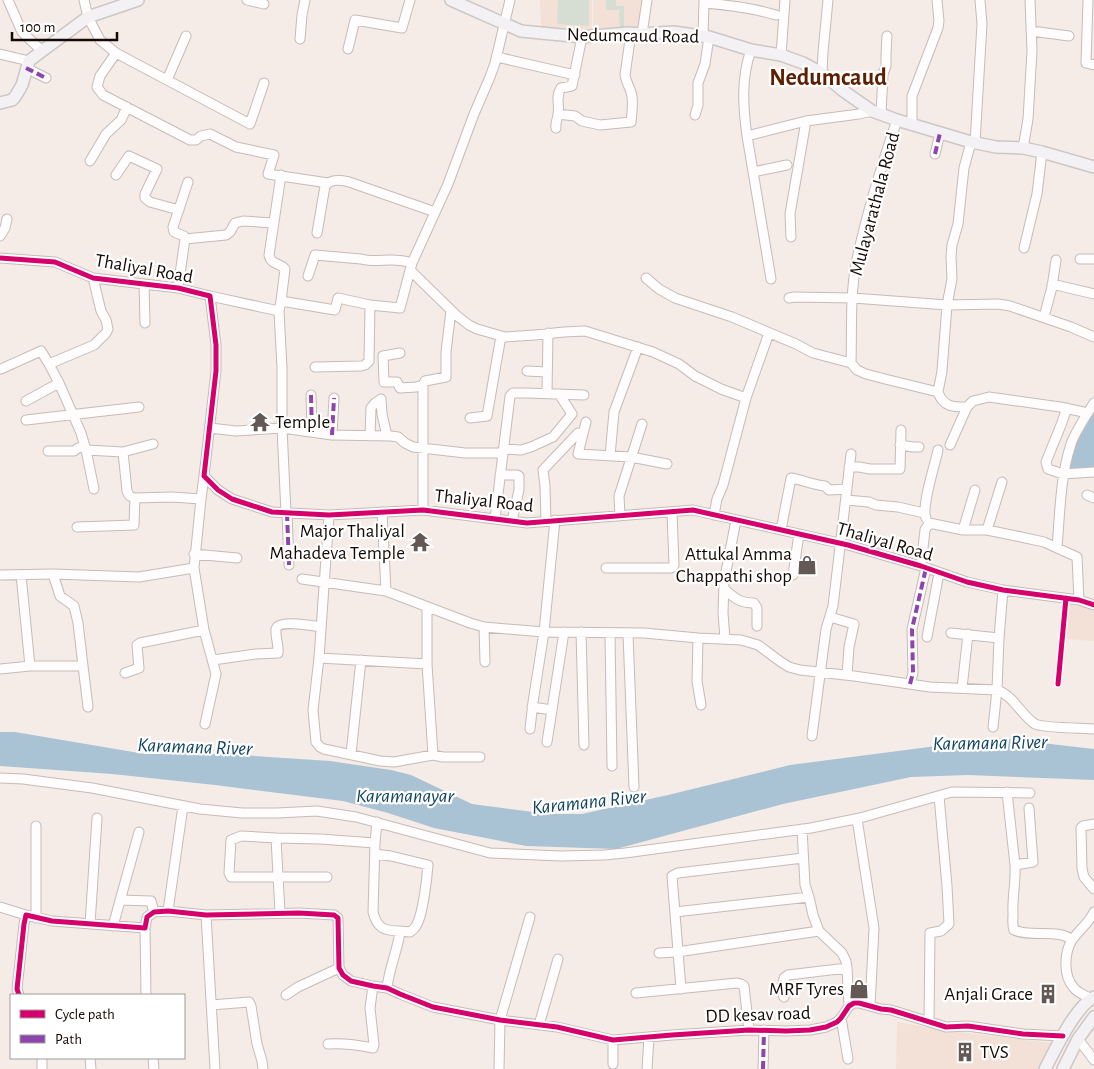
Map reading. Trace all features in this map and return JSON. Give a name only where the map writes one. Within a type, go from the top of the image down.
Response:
[{"type":"main road","points":[[0,103],[12,100],[18,94],[28,64],[42,50],[88,17],[138,0]]},
{"type":"main road","name":"Nedumcaud Road","points":[[451,0],[521,31],[582,37],[673,32],[706,37],[751,50],[781,55],[803,63],[822,73],[842,90],[877,113],[973,142],[996,147],[1023,148],[1094,167]]},
{"type":"main road","points":[[1045,1069],[1062,1036],[1077,1014],[1092,998]]},
{"type":"main road","points":[[1063,1069],[1078,1040],[1094,1016]]},
{"type":"street","points":[[8,0],[22,32],[42,50]]},
{"type":"street","points":[[84,0],[88,17],[100,40],[116,53],[250,124],[264,83]]},
{"type":"street","points":[[247,0],[264,4]]},
{"type":"street","points":[[300,39],[305,0]]},
{"type":"street","points":[[348,49],[355,20],[402,28],[410,0]]},
{"type":"street","points":[[281,301],[335,310],[338,298],[370,305],[400,308],[411,266],[448,184],[490,77],[510,0]]},
{"type":"street","points":[[558,114],[574,116],[582,121],[600,125],[631,122],[632,94],[625,75],[647,0]]},
{"type":"street","points":[[781,55],[786,0]]},
{"type":"street","points":[[822,73],[822,52],[828,0]]},
{"type":"street","points":[[912,125],[912,96],[940,21],[937,0]]},
{"type":"street","points":[[967,407],[946,405],[938,392],[942,372],[947,305],[952,279],[952,245],[958,224],[964,168],[973,142],[982,24],[980,0]]},
{"type":"street","points":[[1023,148],[1028,119],[1032,51],[1030,0]]},
{"type":"street","points":[[1088,0],[1086,63],[1094,66]]},
{"type":"street","points":[[695,115],[698,105],[698,83],[705,64],[704,1],[776,15]]},
{"type":"street","points":[[1031,31],[1069,36]]},
{"type":"street","points":[[167,80],[186,36]]},
{"type":"street","points":[[747,136],[806,121],[877,113],[886,66],[887,36]]},
{"type":"street","points":[[556,128],[558,93],[561,88],[572,86],[582,37]]},
{"type":"street","points":[[751,50],[748,57],[744,84],[744,114],[771,279]]},
{"type":"street","points":[[116,53],[100,76],[97,87],[103,95],[190,140],[196,140],[201,136],[210,134],[236,146],[274,155],[268,174],[328,183],[340,180],[435,212]]},
{"type":"street","points":[[0,54],[28,64],[46,78]]},
{"type":"street","points":[[497,56],[574,75]]},
{"type":"street","points":[[90,162],[106,134],[121,120],[127,107]]},
{"type":"street","name":"Mulayarathala Road","points":[[851,363],[851,307],[856,265],[883,161],[897,120]]},
{"type":"street","points":[[791,237],[790,214],[806,121]]},
{"type":"street","points":[[934,154],[940,133]]},
{"type":"street","points":[[1024,248],[1037,194],[1042,152]]},
{"type":"street","points":[[116,174],[129,156],[157,170],[145,194],[145,198],[150,202],[179,210]]},
{"type":"street","points":[[753,172],[787,165]]},
{"type":"street","points":[[281,176],[269,255],[271,262],[285,269],[279,311],[282,368],[282,428],[289,565]]},
{"type":"street","points":[[185,239],[184,236],[174,232],[173,227],[188,182]]},
{"type":"street","points":[[317,233],[325,186],[328,183]]},
{"type":"street","points":[[0,236],[5,228],[7,219]]},
{"type":"street","points":[[185,239],[226,235],[235,224],[243,221],[274,223]]},
{"type":"street","points":[[178,288],[185,239]]},
{"type":"street","points":[[308,276],[315,255],[366,261],[406,261],[451,310],[477,330],[501,336],[585,331],[653,352],[679,364],[695,376],[721,389],[746,398]]},
{"type":"street","name":"Thaliyal Road","points":[[0,258],[55,262],[93,278],[178,288],[210,296],[216,346],[216,371],[204,476],[218,490],[232,499],[272,512],[329,515],[423,510],[527,523],[693,510],[841,543],[967,582],[1003,590],[1079,600],[1094,605]]},
{"type":"street","points":[[1080,259],[1094,259]]},
{"type":"street","points":[[1044,317],[1056,260]]},
{"type":"street","points":[[49,364],[94,345],[106,333],[108,329],[106,320],[101,311],[93,278]]},
{"type":"street","points":[[646,278],[659,289],[675,298],[732,318],[796,344],[813,353],[851,363],[857,370],[866,374],[938,392]]},
{"type":"street","points":[[144,284],[145,323]]},
{"type":"street","points":[[1052,284],[1094,294]]},
{"type":"street","points":[[210,296],[279,311]]},
{"type":"street","points":[[789,298],[794,296],[853,298],[947,305],[998,304],[1044,317],[1094,336]]},
{"type":"street","points":[[315,367],[366,365],[370,357],[370,305]]},
{"type":"street","points":[[383,356],[384,382],[397,382],[400,388],[416,388],[423,385],[425,381],[446,377],[446,352],[451,310]]},
{"type":"street","points":[[547,393],[548,333]]},
{"type":"street","points":[[714,515],[746,398],[769,333]]},
{"type":"street","points":[[470,418],[487,416],[501,336]]},
{"type":"street","points":[[610,456],[614,412],[638,347]]},
{"type":"street","points":[[1,369],[40,351],[59,383],[81,433],[94,489]]},
{"type":"street","points":[[370,357],[400,353]]},
{"type":"street","points":[[527,371],[547,372]]},
{"type":"street","points":[[26,401],[59,383]]},
{"type":"street","points":[[423,385],[423,510]]},
{"type":"street","points":[[495,519],[510,396],[513,393],[584,395]]},
{"type":"street","points":[[210,428],[236,431],[282,428],[332,435],[387,436],[398,438],[413,447],[465,452],[520,450],[553,437],[572,414],[559,394]]},
{"type":"street","points":[[311,395],[312,432]]},
{"type":"street","points":[[950,445],[967,407],[974,401],[989,397],[1067,408],[1088,413]]},
{"type":"street","points":[[332,435],[334,398]]},
{"type":"street","points":[[370,436],[371,408],[381,400],[387,436]]},
{"type":"street","points":[[1056,548],[1063,474],[1072,442],[1094,403]]},
{"type":"street","points":[[26,420],[139,407]]},
{"type":"street","points":[[1067,408],[1046,462],[1048,469],[1063,474],[1094,472]]},
{"type":"street","points":[[586,422],[578,454],[631,457],[667,464]]},
{"type":"street","points":[[620,516],[619,496],[642,424]]},
{"type":"street","points":[[849,467],[900,469],[901,430]]},
{"type":"street","points":[[530,729],[544,632],[550,521],[543,470],[578,432],[582,438]]},
{"type":"street","points":[[48,451],[74,451],[78,448],[85,448],[123,452],[152,444]]},
{"type":"street","points":[[900,445],[919,447]]},
{"type":"street","points":[[929,523],[924,513],[938,450]]},
{"type":"street","points":[[123,452],[127,491],[131,497],[201,499]]},
{"type":"street","points":[[812,736],[826,629],[833,606],[850,454]]},
{"type":"street","points":[[500,475],[517,474],[519,476],[519,490],[512,521]]},
{"type":"street","points":[[204,476],[194,554],[194,568],[204,630],[216,674],[205,724]]},
{"type":"street","points":[[781,530],[791,478],[806,481],[813,485],[825,486],[828,490],[847,489]]},
{"type":"street","points":[[987,530],[1002,482]]},
{"type":"street","points":[[964,530],[975,490]]},
{"type":"street","points":[[77,527],[134,525],[135,498]]},
{"type":"street","points":[[846,500],[869,502],[876,505],[898,507],[924,513]]},
{"type":"street","points":[[382,512],[386,591]]},
{"type":"street","points":[[606,568],[673,567],[672,512]]},
{"type":"street","points":[[329,515],[319,658],[313,710],[316,742],[324,749],[380,761],[394,762],[433,755],[443,757],[480,757]]},
{"type":"street","points":[[724,639],[724,589],[736,520]]},
{"type":"street","points":[[929,523],[964,530],[987,530],[1036,540],[1077,557],[1079,600]]},
{"type":"street","points":[[910,684],[913,673],[912,629],[923,567],[925,530],[929,523]]},
{"type":"street","points":[[793,575],[799,534]]},
{"type":"street","points":[[194,554],[237,558]]},
{"type":"street","points":[[0,575],[53,574],[138,577],[194,568]]},
{"type":"street","points":[[927,638],[939,573]]},
{"type":"street","points":[[53,574],[60,596],[74,606],[78,623],[88,708]]},
{"type":"street","points":[[22,575],[30,666]]},
{"type":"street","points":[[302,579],[386,591],[484,627],[544,632],[644,633],[741,640],[758,645],[789,667],[800,670],[930,687],[997,690],[1008,697],[1037,726],[1094,729]]},
{"type":"street","points":[[724,589],[743,603],[754,603],[757,608],[757,626]]},
{"type":"street","points":[[993,727],[1003,590]]},
{"type":"street","points":[[427,607],[427,664],[433,755]]},
{"type":"street","points":[[830,617],[854,624],[846,675]]},
{"type":"street","points":[[213,660],[278,653],[276,630],[278,625],[292,624],[321,627]]},
{"type":"street","points":[[484,627],[484,662]]},
{"type":"street","points":[[125,674],[139,668],[137,645],[140,643],[204,630]]},
{"type":"street","points":[[547,742],[564,632]]},
{"type":"street","points":[[582,632],[584,745]]},
{"type":"street","points":[[951,632],[999,638]]},
{"type":"street","points":[[610,633],[612,766]]},
{"type":"street","points":[[628,634],[634,787]]},
{"type":"street","points":[[962,688],[968,634]]},
{"type":"street","points":[[698,638],[696,681],[701,705]]},
{"type":"street","points":[[319,658],[427,664]]},
{"type":"street","points":[[351,754],[361,660]]},
{"type":"street","points":[[0,669],[30,666],[83,666]]},
{"type":"street","points":[[532,707],[552,710]]},
{"type":"street","points":[[0,778],[92,788],[200,809],[242,813],[317,811],[377,822],[490,853],[561,856],[625,853],[802,829],[857,819],[952,792],[1030,793]]},
{"type":"street","points":[[1007,792],[1016,876],[1012,900],[1014,930],[1018,932],[1068,936],[1072,940]]},
{"type":"street","points":[[929,1021],[930,934],[941,931],[948,924],[947,886],[939,796]]},
{"type":"street","points":[[168,911],[183,806]]},
{"type":"street","points":[[1015,866],[1033,862],[1029,808]]},
{"type":"street","points":[[90,924],[97,818]]},
{"type":"street","points":[[857,819],[874,928],[870,1006]]},
{"type":"street","points":[[375,854],[428,865],[423,901],[418,920],[415,928],[410,932],[385,930],[375,921],[373,912],[375,843],[377,822]]},
{"type":"street","points":[[1094,824],[1081,828],[1082,869],[1084,877],[1094,889]]},
{"type":"street","points":[[36,826],[36,918]]},
{"type":"street","points":[[802,829],[805,885],[819,931],[842,953],[847,968],[849,1006]]},
{"type":"street","points":[[113,926],[139,832]]},
{"type":"street","points":[[328,877],[231,877],[229,873],[231,840],[241,836],[375,843]]},
{"type":"street","points":[[276,838],[280,913]]},
{"type":"street","points":[[681,989],[672,876],[678,873],[803,858]]},
{"type":"street","points":[[674,912],[809,897]]},
{"type":"street","points":[[120,900],[151,902],[154,912]]},
{"type":"street","points":[[0,906],[36,918],[145,928]]},
{"type":"street","points":[[146,994],[145,928],[147,917],[154,912],[168,911],[206,915],[299,913],[338,918],[339,968],[298,987],[286,996]]},
{"type":"street","points":[[19,994],[17,989],[26,915]]},
{"type":"street","points":[[206,915],[215,1069]]},
{"type":"street","points":[[1092,998],[1076,990],[1069,981],[1066,968],[1068,949],[1072,940],[1093,915]]},
{"type":"street","points":[[499,1069],[500,1020],[530,917]]},
{"type":"street","points":[[387,988],[400,931]]},
{"type":"street","points":[[659,953],[678,952],[819,931]]},
{"type":"street","points":[[539,1025],[558,959]]},
{"type":"street","name":"DD kesav road","points":[[339,968],[343,975],[351,981],[387,988],[433,1006],[500,1020],[558,1027],[613,1040],[749,1030],[810,1030],[837,1022],[841,1018]]},
{"type":"street","points":[[784,997],[782,990],[784,978],[788,975],[847,968]]},
{"type":"street","points":[[636,993],[741,984],[744,986],[749,1030]]},
{"type":"street","points":[[328,1044],[352,1044],[373,1048],[370,1008],[373,986]]},
{"type":"street","points":[[211,1004],[249,1002],[264,1069]]},
{"type":"street","points":[[848,1059],[841,1018],[849,1006],[854,1003],[891,1010],[946,1027],[968,1026],[1023,1034],[1062,1036]]},
{"type":"street","points":[[763,1069],[764,1030]]},
{"type":"street","points":[[647,1069],[649,1037]]},
{"type":"street","points":[[613,1040],[613,1064]]},
{"type":"street","points":[[1078,1040],[1094,1060]]},
{"type":"shaded area","points":[[540,0],[592,0],[592,31],[541,30]]},
{"type":"shaded area","points":[[558,0],[589,0],[589,26],[557,24]]},
{"type":"shaded area","points":[[593,0],[643,0],[641,28],[593,33]]},
{"type":"shaded area","points":[[606,0],[616,0],[616,6],[624,6],[624,28],[620,28],[619,10],[606,10]]},
{"type":"shaded area","points":[[1069,605],[1094,608],[1094,641],[1066,639]]},
{"type":"shaded area","points":[[897,1022],[951,1031],[1051,1043],[1038,1069],[896,1069]]},
{"type":"water","points":[[1094,412],[1094,469],[1067,472],[1075,445]]},
{"type":"water","name":"Karamanayar","points":[[0,732],[15,732],[145,754],[226,754],[330,761],[391,770],[411,775],[472,804],[549,814],[582,814],[790,765],[998,738],[1094,749],[1094,780],[968,775],[911,777],[783,804],[616,849],[526,846],[434,828],[343,801],[112,774],[0,766]]},
{"type":"marked path","points":[[26,68],[46,78]]},
{"type":"marked path","points":[[935,154],[940,133]]},
{"type":"marked path","points":[[311,395],[312,432]]},
{"type":"marked path","points":[[332,435],[334,398]]},
{"type":"marked path","points":[[287,513],[289,565]]},
{"type":"marked path","points":[[910,684],[913,673],[912,629],[926,568]]},
{"type":"marked path","points":[[763,1069],[764,1030]]},
{"type":"cycle path","points":[[0,258],[55,262],[93,278],[178,288],[210,296],[216,345],[216,371],[204,476],[218,490],[232,499],[272,512],[329,515],[423,510],[527,523],[693,510],[848,545],[921,566],[967,582],[1003,590],[1079,600],[1094,605]]},
{"type":"cycle path","points":[[1058,684],[1066,598]]},
{"type":"cycle path","points":[[19,994],[17,989],[26,915],[52,921],[145,928],[147,917],[154,912],[168,911],[206,915],[299,913],[334,915],[338,918],[339,968],[343,975],[351,981],[387,988],[433,1007],[500,1020],[557,1027],[613,1040],[749,1030],[810,1030],[826,1027],[837,1022],[849,1006],[854,1003],[891,1010],[946,1027],[968,1026],[1023,1034],[1063,1036]]},
{"type":"place","name":"Temple","points":[[260,422]]},
{"type":"place","name":"Major Thaliyal Mahadeva Temple","points":[[420,542]]},
{"type":"place","name":"Attukal Amma Chappathi shop","points":[[807,565]]},
{"type":"place","name":"MRF Tyres","points":[[859,989]]},
{"type":"place","name":"Anjali Grace","points":[[1048,994]]},
{"type":"place","name":"TVS","points":[[965,1052]]},
{"type":"district","name":"Nedumcaud","points":[[828,78]]},
{"type":"water label","name":"Karamana River","points":[[990,743]]},
{"type":"water label","name":"Karamana River","points":[[195,747]]},
{"type":"water label","name":"Karamana River","points":[[589,802]]}]
